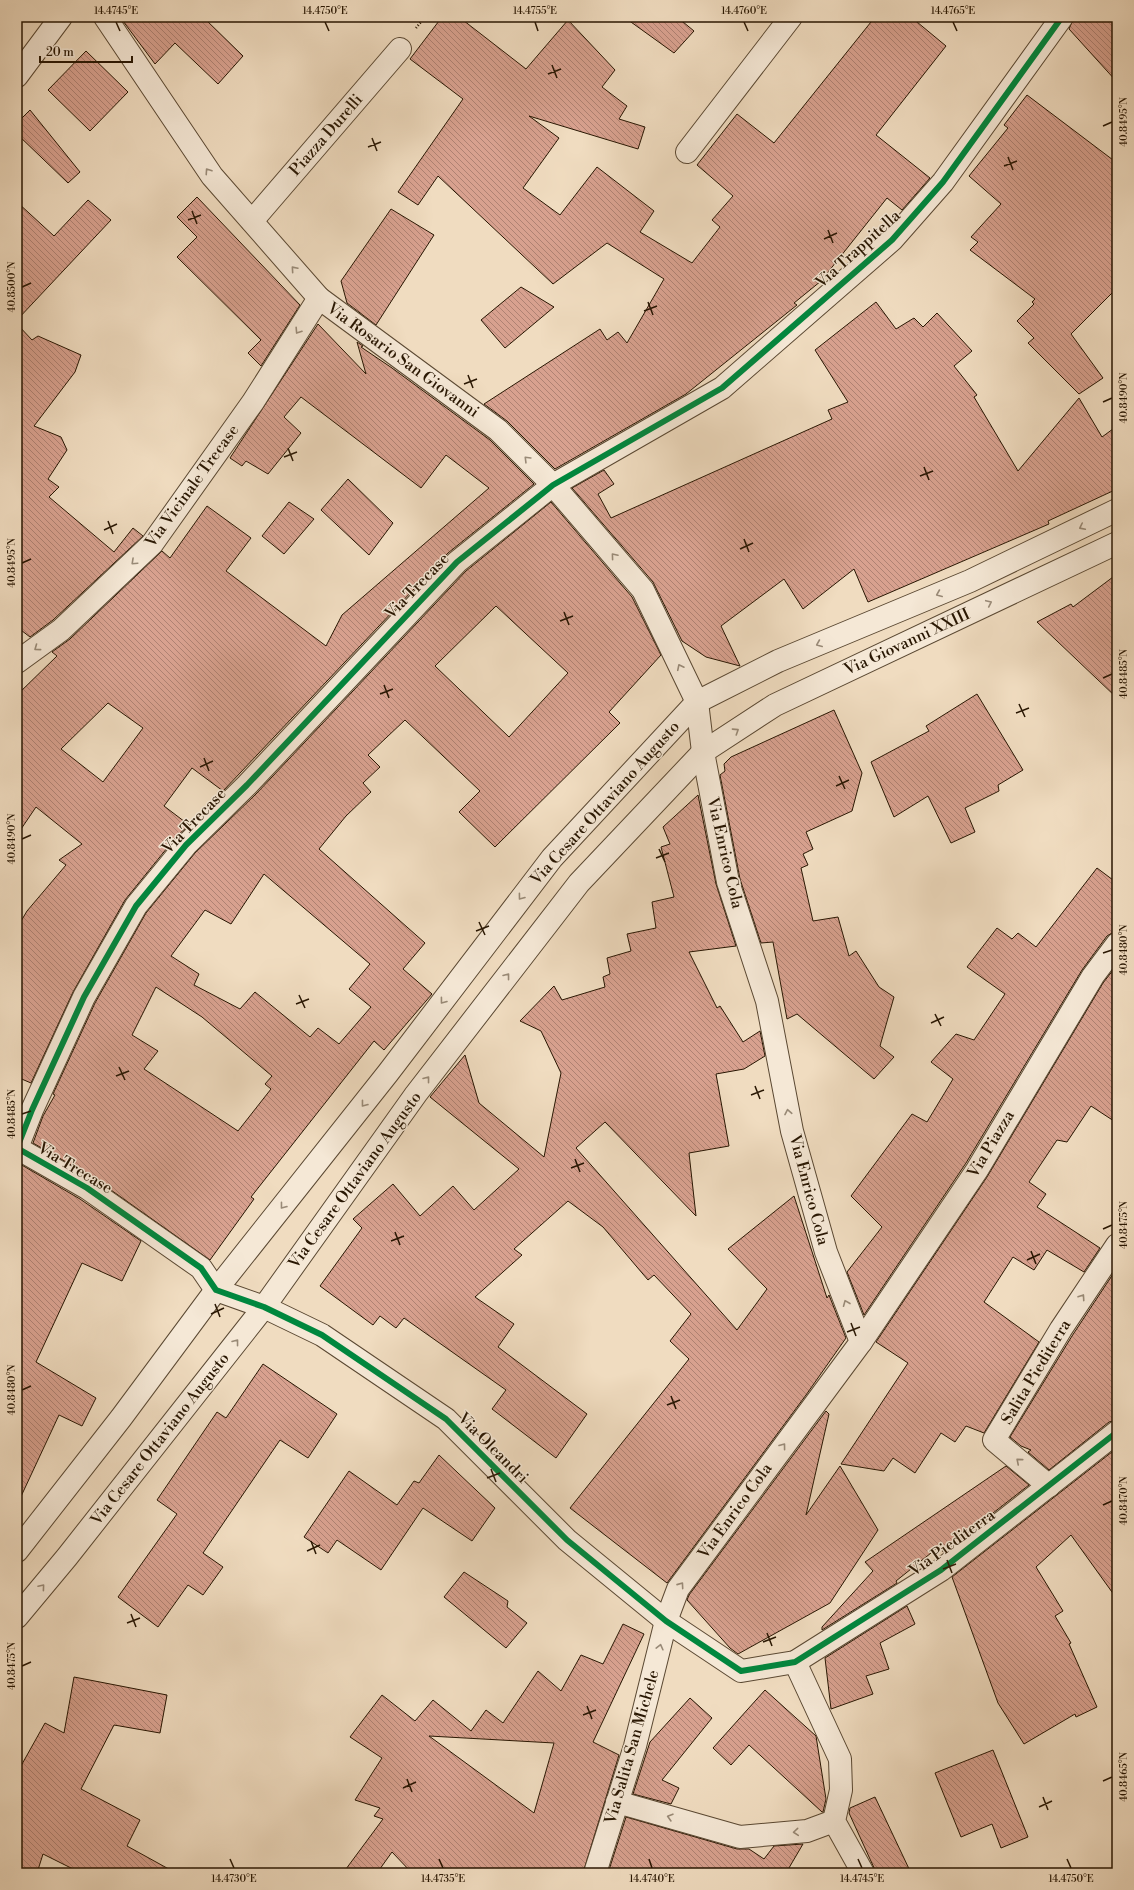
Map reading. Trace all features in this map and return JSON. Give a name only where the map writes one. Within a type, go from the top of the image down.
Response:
[{"type":"street","points":[[17,76],[61,17]]},
{"type":"street","name":"Via Rosario San Giovanni","points":[[105,17],[212,176],[319,298],[498,430],[553,485],[643,590],[697,702]]},
{"type":"street","points":[[687,152],[791,17]]},
{"type":"street","name":"Via Trappitella","points":[[621,445],[722,388],[892,240],[943,182],[1062,17]]},
{"type":"street","name":"Piazza Durelli","points":[[252,221],[400,49]]},
{"type":"street","name":"Via Vicinale Trecase","points":[[17,662],[61,630],[152,544],[253,402],[319,298]]},
{"type":"street","name":"Via Trecase","points":[[216,1290],[201,1268],[88,1188],[17,1148],[32,1110],[84,997],[136,906],[186,845],[247,785],[457,562],[553,485],[621,445]]},
{"type":"street","name":"Via Giovanni XXIII","points":[[697,702],[778,661],[970,581],[1117,510]]},
{"type":"street","name":"Via Giovanni XXIII","points":[[703,752],[776,705],[1117,543]]},
{"type":"street","name":"Via Enrico Cola","points":[[666,1621],[678,1589],[861,1342],[826,1252],[792,1131],[767,1001],[728,882],[703,752],[697,702]]},
{"type":"street","name":"Via Cesare Ottaviano Augusto","points":[[17,1550],[121,1418],[216,1290],[388,1073],[552,858],[697,702]]},
{"type":"street","name":"Via Cesare Ottaviano Augusto","points":[[17,1617],[72,1550],[264,1307],[416,1094],[579,883],[703,752]]},
{"type":"street","name":"Via Piazza","points":[[861,1342],[977,1170],[1092,976],[1117,944]]},
{"type":"street","name":"Salita Piediterra","points":[[1049,1486],[994,1440],[1061,1329],[1117,1245]]},
{"type":"street","name":"Via Oleandri","points":[[216,1290],[264,1307],[322,1335],[446,1419],[567,1540],[666,1621],[741,1671],[795,1662]]},
{"type":"street","name":"Via Piediterra","points":[[795,1662],[941,1570],[1117,1432]]},
{"type":"street","name":"Via Salita San Michele","points":[[595,1873],[635,1746],[666,1621]]},
{"type":"street","points":[[795,1662],[840,1759],[841,1790],[834,1821],[863,1873]]},
{"type":"street","points":[[617,1802],[740,1837],[807,1831],[834,1821]]},
{"type":"building","points":[[120,17],[203,17],[243,56],[218,84],[175,43],[155,64]]},
{"type":"building","points":[[442,17],[459,17],[526,69],[568,20],[615,70],[602,87],[627,106],[619,119],[645,127],[638,149],[529,116],[559,138],[523,188],[560,215],[597,167],[654,211],[640,232],[692,263],[720,227],[712,220],[733,196],[697,165],[737,114],[774,143],[875,17],[911,17],[946,46],[876,135],[930,178],[902,210],[887,198],[821,281],[794,303],[797,305],[686,394],[555,469],[507,421],[484,404],[600,329],[607,340],[618,332],[627,343],[664,279],[607,243],[553,284],[438,176],[418,205],[398,192],[463,99],[410,59]]},
{"type":"building","points":[[624,17],[677,17],[694,31],[674,53]]},
{"type":"building","points":[[1074,17],[1117,17],[1117,82],[1069,29]]},
{"type":"building","points":[[86,51],[128,92],[90,131],[48,90]]},
{"type":"building","points":[[1027,95],[1117,163],[1117,288],[1071,334],[1103,378],[1079,394],[1028,343],[1034,338],[1017,321],[1034,304],[1032,302],[1035,299],[970,250],[978,242],[971,237],[1001,204],[969,176],[1008,128],[1004,125]]},
{"type":"building","points":[[30,110],[80,172],[68,183],[17,134],[17,123]]},
{"type":"building","points":[[197,197],[300,305],[261,366],[248,353],[261,340],[177,257],[197,237],[177,217]]},
{"type":"building","points":[[88,200],[111,220],[17,320],[17,202],[54,236]]},
{"type":"building","points":[[391,209],[434,235],[376,325],[347,303],[341,281]]},
{"type":"building","points":[[521,287],[554,307],[505,348],[481,320]]},
{"type":"building","points":[[876,302],[896,329],[914,318],[923,327],[937,313],[972,351],[954,366],[977,395],[974,397],[1018,471],[1079,398],[1102,437],[1117,426],[1117,489],[1048,521],[1049,524],[868,602],[854,569],[803,609],[784,579],[721,626],[740,666],[706,657],[682,641],[653,582],[572,488],[604,470],[614,484],[598,494],[611,518],[832,419],[828,410],[848,402],[815,350]]},
{"type":"building","points":[[17,324],[32,340],[38,336],[81,355],[75,372],[34,426],[61,437],[67,450],[48,479],[59,487],[49,497],[114,552],[133,528],[143,536],[53,620],[30,637],[17,627]]},
{"type":"building","points":[[318,324],[366,374],[357,342],[363,346],[361,347],[490,440],[534,484],[448,553],[223,791],[192,768],[164,806],[189,825],[176,837],[125,900],[73,992],[31,1083],[17,1077],[17,928],[27,911],[66,865],[59,860],[82,844],[36,807],[17,835],[17,695],[57,656],[52,652],[70,639],[162,551],[170,558],[207,506],[251,538],[226,571],[326,646],[342,615],[489,488],[446,455],[421,488],[301,397],[284,417],[301,433],[268,474],[246,461],[242,466],[230,458]],"holes":[[[108,703],[143,728],[103,782],[61,749]]]},
{"type":"building","points":[[348,479],[393,523],[369,555],[321,510]]},
{"type":"building","points":[[289,502],[314,519],[284,554],[262,536]]},
{"type":"building","points":[[551,502],[632,597],[661,655],[609,712],[620,723],[495,847],[459,812],[480,791],[405,720],[368,755],[380,767],[363,783],[371,792],[346,816],[319,849],[425,943],[403,969],[432,994],[384,1050],[374,1041],[251,1197],[254,1199],[210,1260],[94,1178],[33,1143],[43,1116],[55,1095],[53,1094],[95,1003],[146,913],[195,853],[256,794],[466,571]],"holes":[[[496,606],[568,673],[509,737],[435,666]],[[264,874],[370,964],[349,989],[371,1007],[339,1044],[318,1028],[310,1037],[255,992],[240,1009],[194,985],[199,974],[171,956],[205,910],[231,924]],[[156,987],[202,1017],[272,1076],[265,1084],[271,1089],[238,1131],[144,1069],[158,1051],[132,1035]]]},
{"type":"building","points":[[1117,574],[1117,698],[1037,622],[1071,604],[1073,607]]},
{"type":"building","points":[[977,694],[1023,770],[998,785],[999,791],[965,808],[975,832],[951,843],[928,796],[894,817],[871,762],[929,731],[926,726]]},
{"type":"building","points":[[834,710],[862,773],[852,811],[806,832],[813,849],[803,854],[808,865],[801,868],[813,921],[838,917],[849,956],[856,951],[879,987],[894,997],[880,1046],[894,1057],[874,1079],[797,1014],[787,1019],[773,942],[761,943],[740,879],[720,775],[725,771],[724,764],[731,757]]},
{"type":"building","points":[[698,795],[716,884],[736,946],[689,952],[717,1008],[720,1006],[743,1042],[760,1031],[765,1056],[744,1069],[716,1074],[729,1146],[689,1153],[696,1216],[605,1122],[576,1148],[737,1330],[767,1289],[728,1249],[794,1196],[827,1298],[829,1295],[846,1338],[806,1395],[667,1583],[570,1508],[689,1359],[670,1341],[691,1314],[654,1275],[648,1280],[603,1227],[568,1201],[514,1249],[522,1255],[475,1297],[514,1324],[498,1347],[587,1414],[556,1458],[492,1409],[506,1390],[404,1318],[396,1328],[380,1316],[373,1325],[320,1286],[362,1228],[353,1219],[393,1184],[420,1216],[453,1186],[474,1210],[519,1169],[430,1097],[465,1055],[479,1103],[544,1157],[561,1073],[541,1031],[520,1021],[554,986],[562,1000],[605,987],[603,977],[610,974],[607,958],[631,951],[627,934],[656,928],[652,902],[674,897],[661,847],[670,844],[663,827]]},
{"type":"building","points":[[1097,868],[1117,883],[1117,932],[1107,936],[1082,970],[966,1163],[864,1315],[847,1272],[882,1227],[851,1196],[912,1114],[927,1122],[953,1079],[931,1062],[956,1034],[974,1040],[1005,994],[967,967],[997,928],[1012,939],[1018,933],[1036,947]]},
{"type":"building","points":[[1117,965],[1117,1123],[1091,1106],[1067,1142],[1057,1140],[1029,1182],[1046,1194],[1037,1207],[1100,1248],[1084,1272],[1047,1250],[1034,1270],[1013,1257],[984,1302],[1039,1342],[984,1433],[966,1426],[955,1442],[941,1433],[915,1473],[893,1458],[884,1471],[841,1464],[908,1363],[876,1342],[987,1177],[1103,983]]},
{"type":"building","points":[[20,1164],[80,1199],[141,1241],[122,1281],[82,1263],[36,1362],[96,1398],[82,1426],[59,1415],[17,1505],[17,1173]]},
{"type":"building","points":[[1117,1268],[1117,1420],[1109,1422],[1049,1470],[1028,1452],[1031,1450],[1021,1446],[1010,1437],[1072,1336]]},
{"type":"building","points":[[263,1364],[337,1414],[308,1458],[280,1440],[203,1553],[223,1567],[203,1595],[188,1585],[158,1627],[118,1597],[177,1514],[157,1500],[217,1412],[226,1418]]},
{"type":"building","points":[[826,1411],[829,1414],[806,1515],[840,1466],[878,1530],[830,1603],[738,1654],[730,1648],[687,1600],[689,1595]]},
{"type":"building","points":[[1117,1448],[1117,1599],[1071,1535],[1036,1567],[1063,1611],[1055,1616],[1071,1643],[1069,1644],[1097,1707],[1076,1717],[1075,1714],[1024,1744],[998,1703],[952,1577]]},
{"type":"building","points":[[439,1455],[495,1508],[472,1541],[423,1508],[381,1570],[337,1540],[328,1553],[304,1537],[349,1471],[397,1505],[414,1481],[419,1483]]},
{"type":"building","points":[[1006,1466],[1029,1485],[943,1552],[941,1545],[896,1581],[897,1583],[822,1630],[822,1627],[873,1571],[865,1562]]},
{"type":"building","points":[[464,1572],[508,1601],[507,1607],[527,1623],[506,1648],[444,1597]]},
{"type":"building","points":[[907,1606],[915,1624],[880,1643],[889,1669],[866,1676],[873,1694],[831,1709],[825,1658]]},
{"type":"building","points":[[623,1624],[644,1634],[593,1742],[619,1755],[583,1873],[412,1873],[392,1852],[377,1873],[343,1873],[383,1819],[374,1816],[380,1808],[355,1800],[382,1758],[350,1737],[382,1695],[415,1721],[433,1700],[471,1731],[486,1710],[503,1723],[538,1671],[561,1691],[581,1655],[603,1664]],"holes":[[[429,1736],[554,1743],[534,1813]]]},
{"type":"building","points":[[74,1677],[167,1695],[160,1733],[114,1725],[81,1789],[140,1820],[127,1846],[176,1873],[81,1873],[43,1854],[37,1873],[17,1873],[17,1773],[45,1723],[64,1733]]},
{"type":"building","points":[[765,1690],[816,1736],[826,1799],[823,1812],[749,1745],[731,1765],[713,1748]]},
{"type":"building","points":[[690,1698],[712,1718],[662,1780],[679,1788],[671,1804],[633,1794],[650,1742]]},
{"type":"building","points":[[993,1750],[1028,1837],[1001,1848],[992,1824],[961,1837],[935,1773]]},
{"type":"building","points":[[875,1797],[911,1873],[876,1873],[849,1813],[850,1808]]},
{"type":"building","points":[[626,1817],[737,1849],[749,1849],[764,1859],[774,1846],[803,1844],[786,1873],[608,1873]]},
{"type":"cycle path","points":[[1062,17],[943,182],[892,240],[722,388],[553,485],[457,562],[247,785],[186,845],[136,906],[84,997],[32,1110],[17,1148],[87,1188],[201,1268],[216,1290],[264,1307],[322,1335],[446,1419],[567,1540],[666,1621],[741,1671],[795,1662],[941,1570],[1117,1432]]}]
